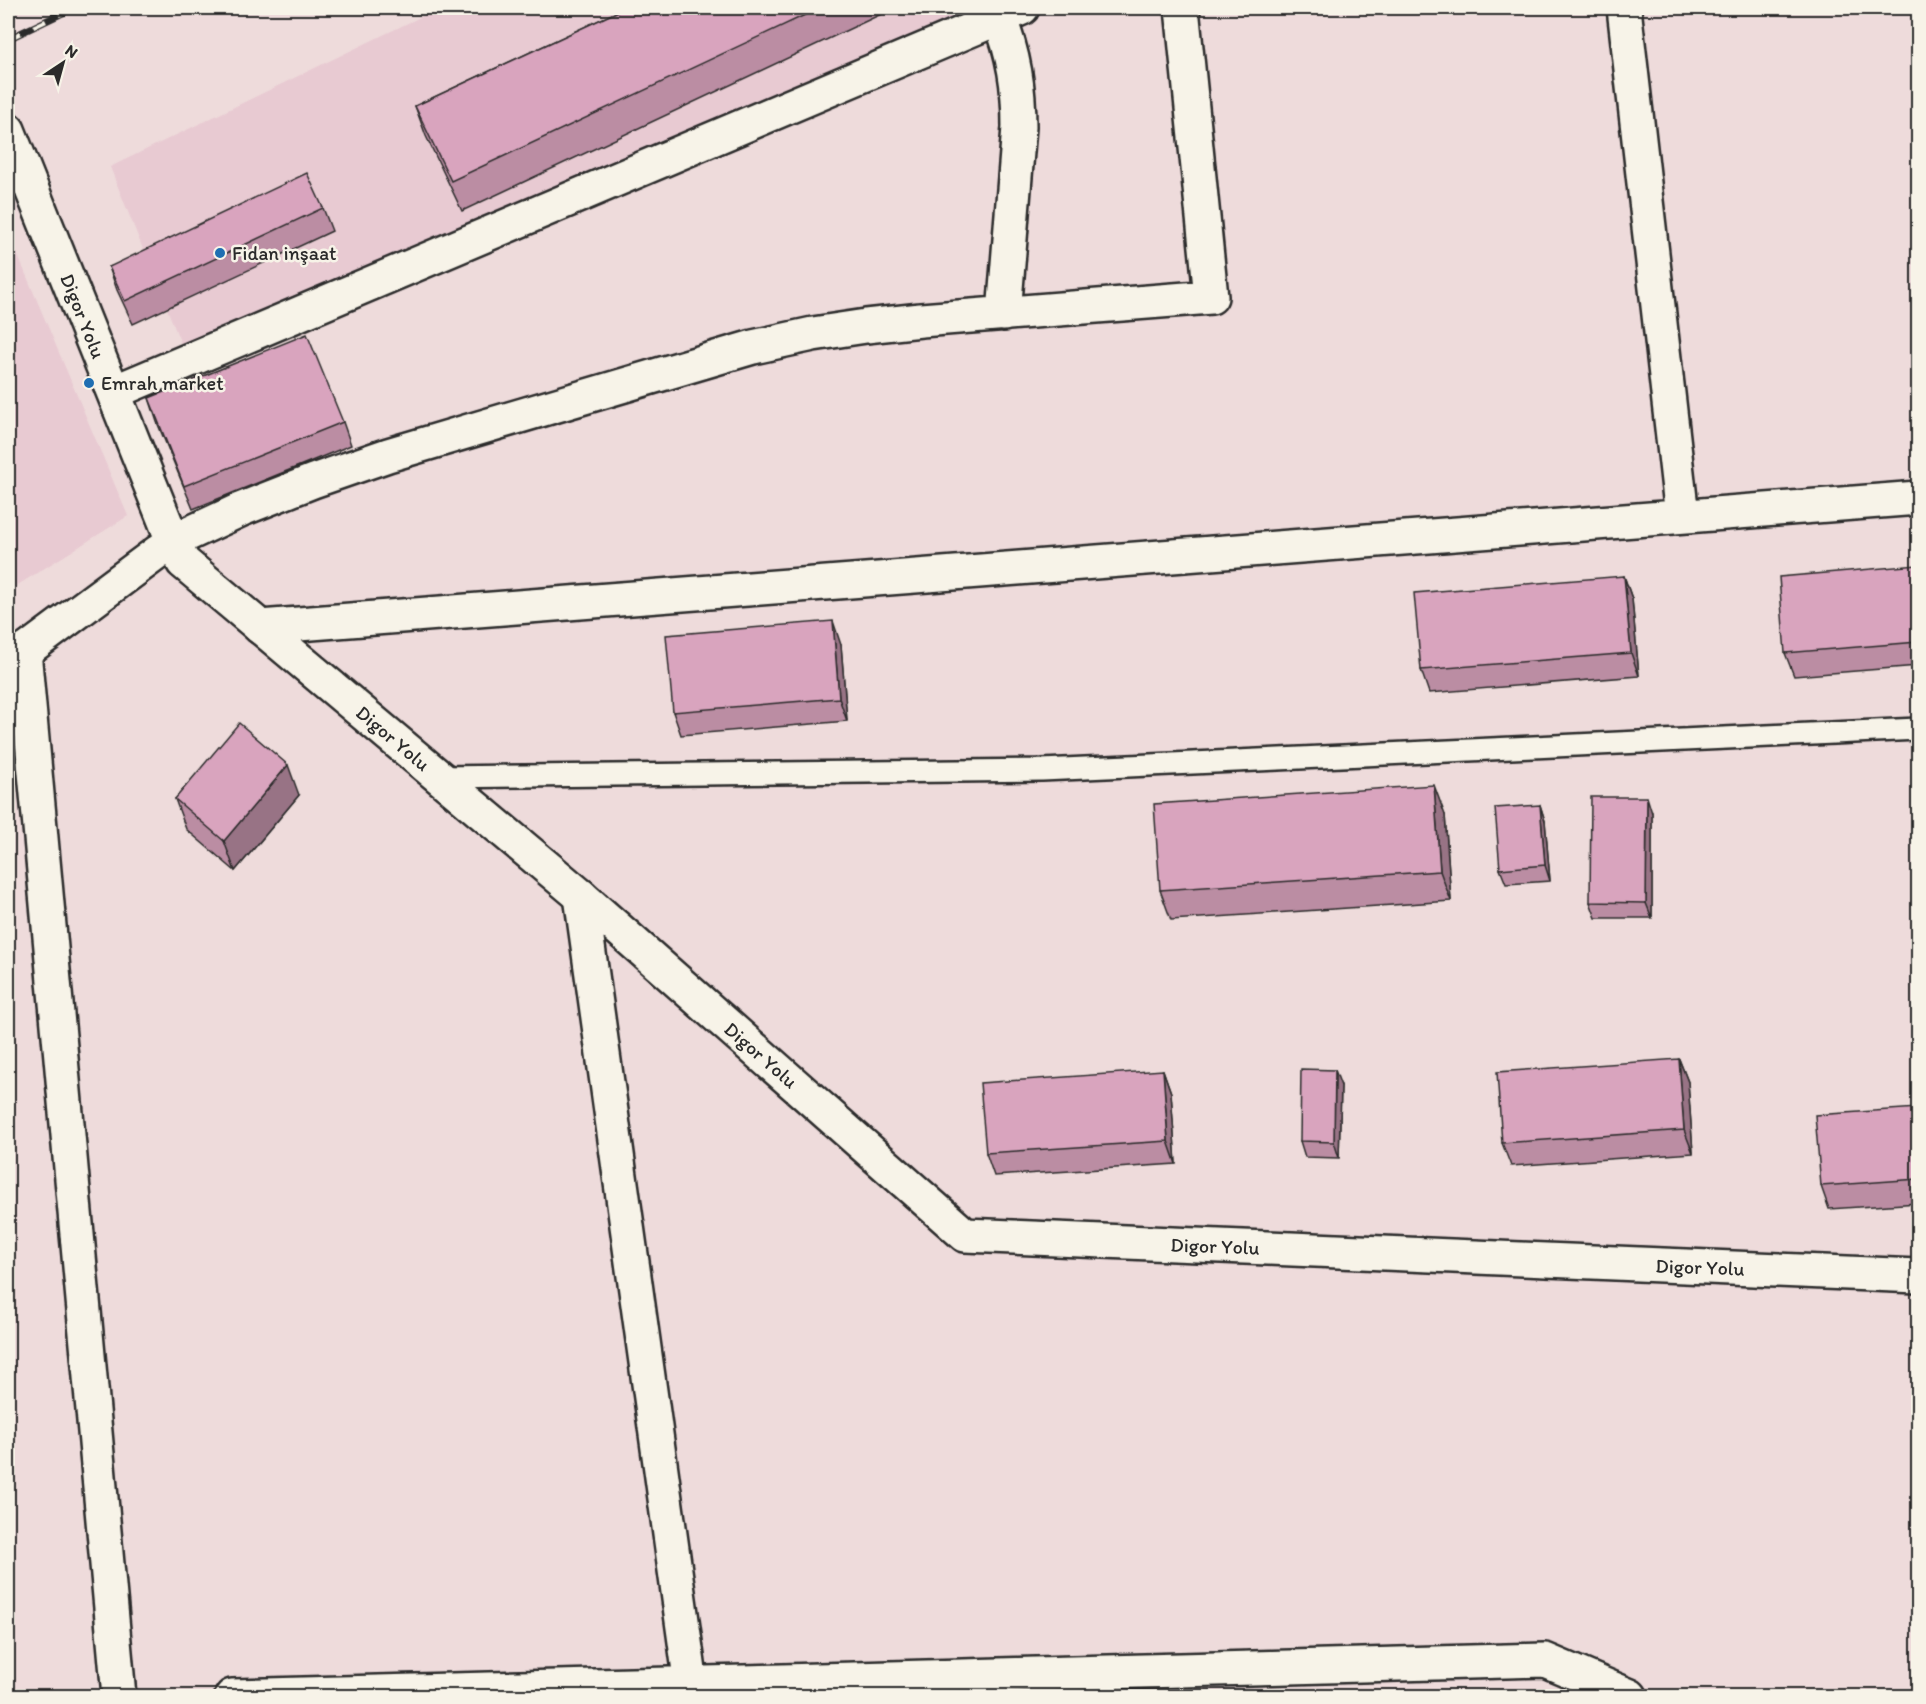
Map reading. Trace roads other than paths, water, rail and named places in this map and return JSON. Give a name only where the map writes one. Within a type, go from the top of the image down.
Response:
[{"type":"street","points":[[119,1696],[16,657],[173,541],[313,480],[388,454],[753,347],[813,334],[866,326],[1210,297],[1182,8]]},
{"type":"street","points":[[1624,8],[1682,516]]},
{"type":"street","points":[[114,392],[1011,12],[1009,41],[1019,96],[1019,127],[1004,314]]},
{"type":"street","name":"Digor Yolu","points":[[8,130],[183,562],[581,896],[965,1235],[1918,1276]]},
{"type":"street","points":[[260,627],[1918,498]]},
{"type":"street","points":[[581,896],[691,1685]]},
{"type":"street","points":[[232,1696],[563,1693],[691,1685],[1545,1660],[1630,1696]]},
{"type":"lane","points":[[439,777],[1042,770],[1918,729]]},
{"type":"railway","points":[[8,39],[73,8]]},
{"type":"place","name":"Fidan inşaat","points":[[220,253]]},
{"type":"place","name":"Emrah market","points":[[89,383]]}]
